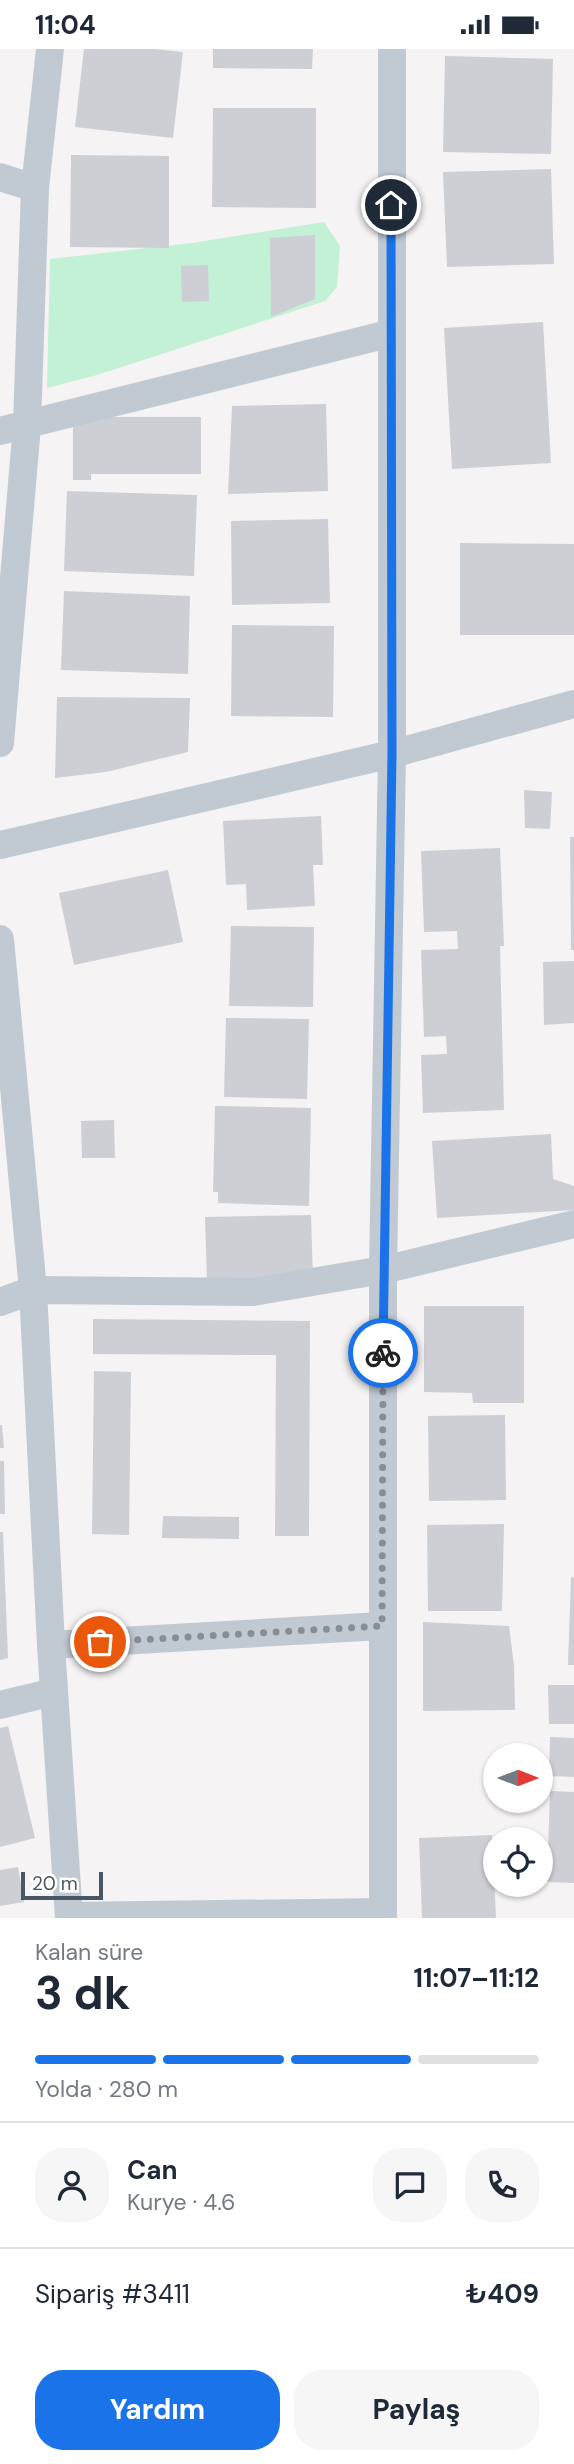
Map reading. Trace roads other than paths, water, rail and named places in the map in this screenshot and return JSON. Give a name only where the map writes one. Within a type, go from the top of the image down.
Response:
[{"type":"street","points":[[0,743],[13,428],[50,49]]},
{"type":"street","points":[[0,939],[33,1290],[51,1644],[69,1917],[383,1915],[383,1270],[392,754],[392,49]]},
{"type":"street","points":[[0,177],[35,188]]},
{"type":"street","points":[[13,428],[392,333]]},
{"type":"street","points":[[0,845],[392,754],[574,705]]},
{"type":"street","points":[[0,1301],[33,1290],[253,1292],[383,1270],[574,1224]]},
{"type":"street","points":[[51,1644],[382,1626]]},
{"type":"street","points":[[0,1705],[54,1692]]}]
